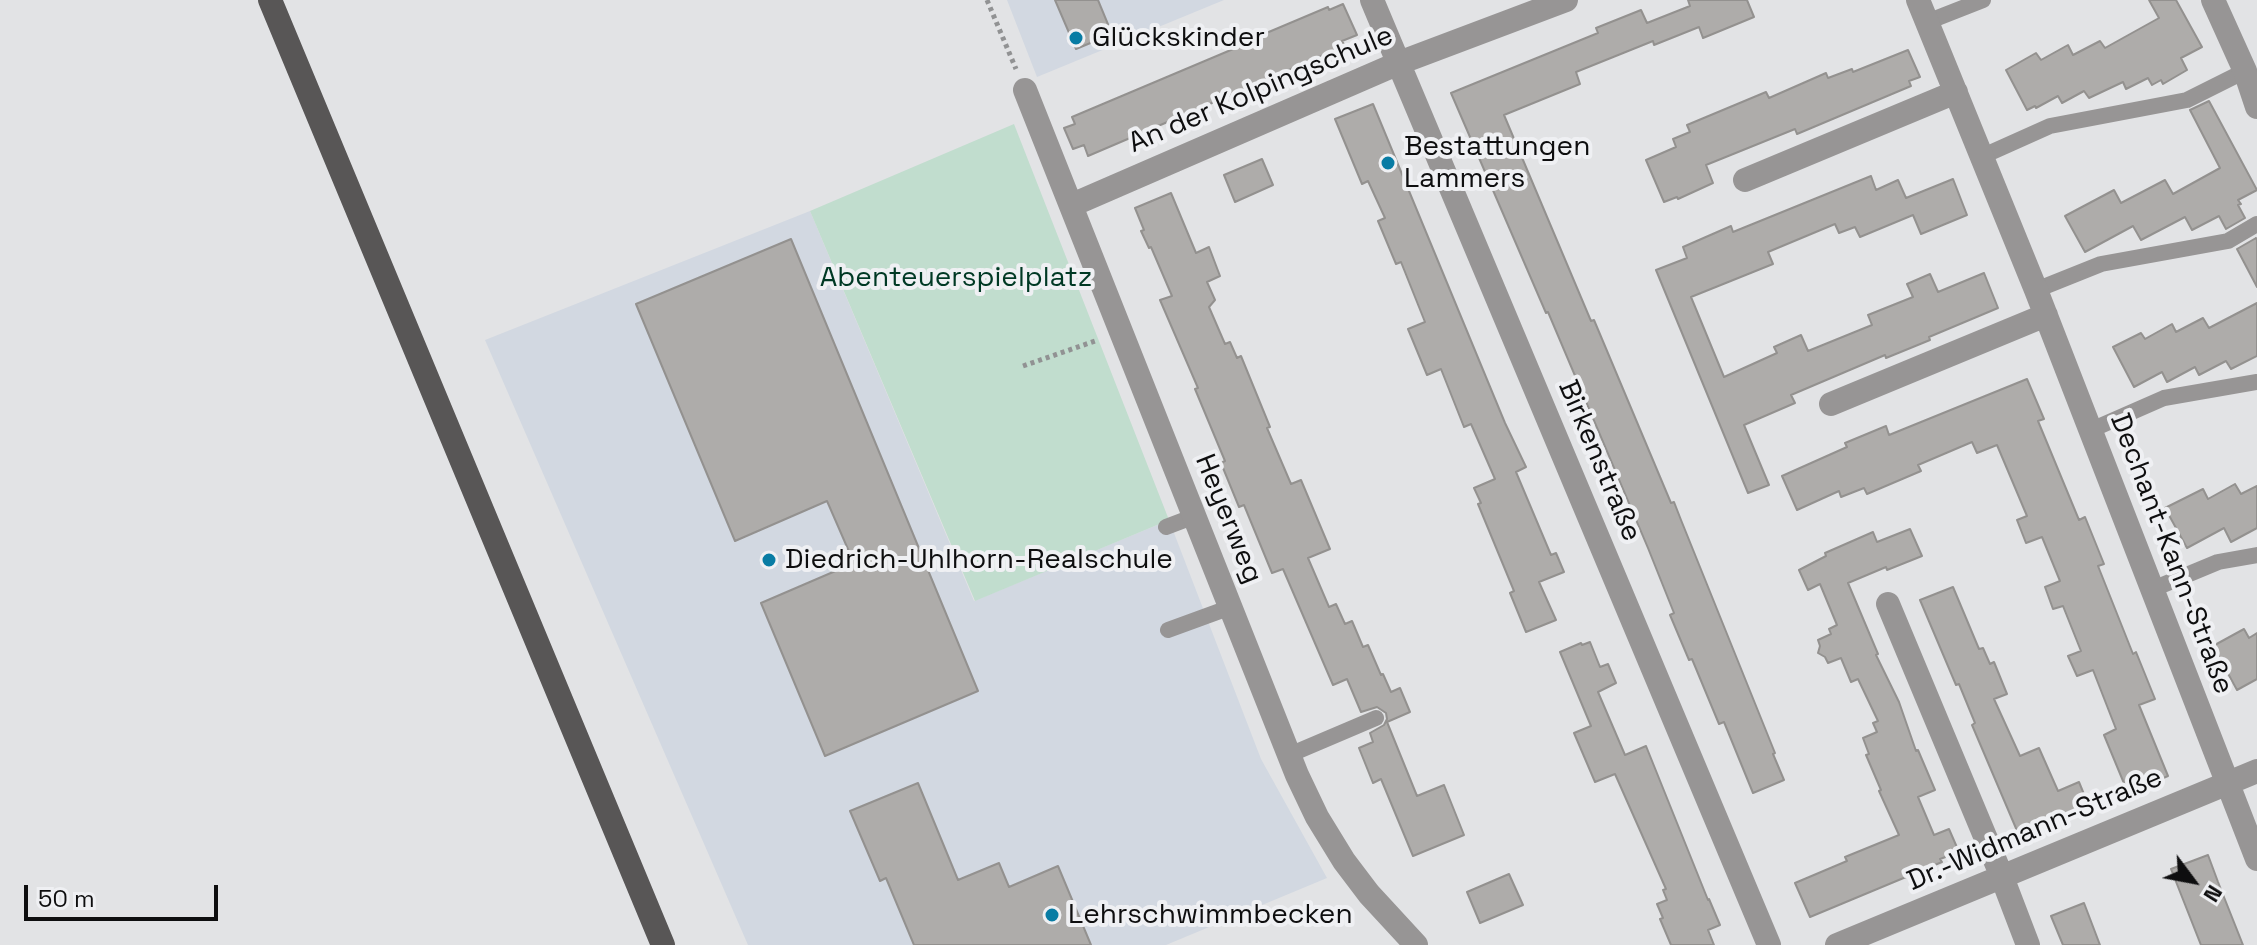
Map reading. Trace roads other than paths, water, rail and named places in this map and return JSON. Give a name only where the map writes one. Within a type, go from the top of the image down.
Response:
[{"type":"main road","points":[[270,0],[663,945]]},
{"type":"street","name":"Birkenstraße","points":[[1372,0],[1769,945]]},
{"type":"street","name":"An der Kolpingschule","points":[[1072,205],[1399,63],[1566,0]]},
{"type":"street","points":[[2213,0],[2245,71],[2257,107]]},
{"type":"street","name":"Dechant-Kann-Straße","points":[[1923,11],[2046,315],[2257,859]]},
{"type":"street","name":"Heyerweg","points":[[1025,90],[1305,793],[1336,849],[1369,894],[1416,945]]},
{"type":"street","points":[[1745,180],[1956,92]]},
{"type":"street","points":[[1831,404],[2046,315]]},
{"type":"street","points":[[1888,604],[2028,945]]},
{"type":"street","name":"Dr.-Widmann-Straße","points":[[1837,945],[2257,771]]},
{"type":"lane","points":[[1923,11],[1983,0]]},
{"type":"lane","points":[[1983,156],[2050,126],[2187,100],[2245,71]]},
{"type":"lane","points":[[2036,290],[2101,264],[2228,241],[2257,224]]},
{"type":"lane","points":[[2091,430],[2164,398],[2257,382]]},
{"type":"lane","points":[[1166,527],[1195,516]]},
{"type":"lane","points":[[2153,589],[2218,562],[2257,555]]},
{"type":"lane","points":[[1168,630],[1231,607]]},
{"type":"lane","points":[[1289,755],[1376,718]]},
{"type":"place","name":"Glückskinder","points":[[1076,38]]},
{"type":"place","name":"Bestattungen Lammers","points":[[1388,163]]},
{"type":"place","name":"Diedrich-Uhlhorn-Realschule","points":[[769,560]]},
{"type":"place","name":"Lehrschwimmbecken","points":[[1052,915]]},
{"type":"park label","name":"Abenteuerspielplatz","points":[[956,278]]}]
